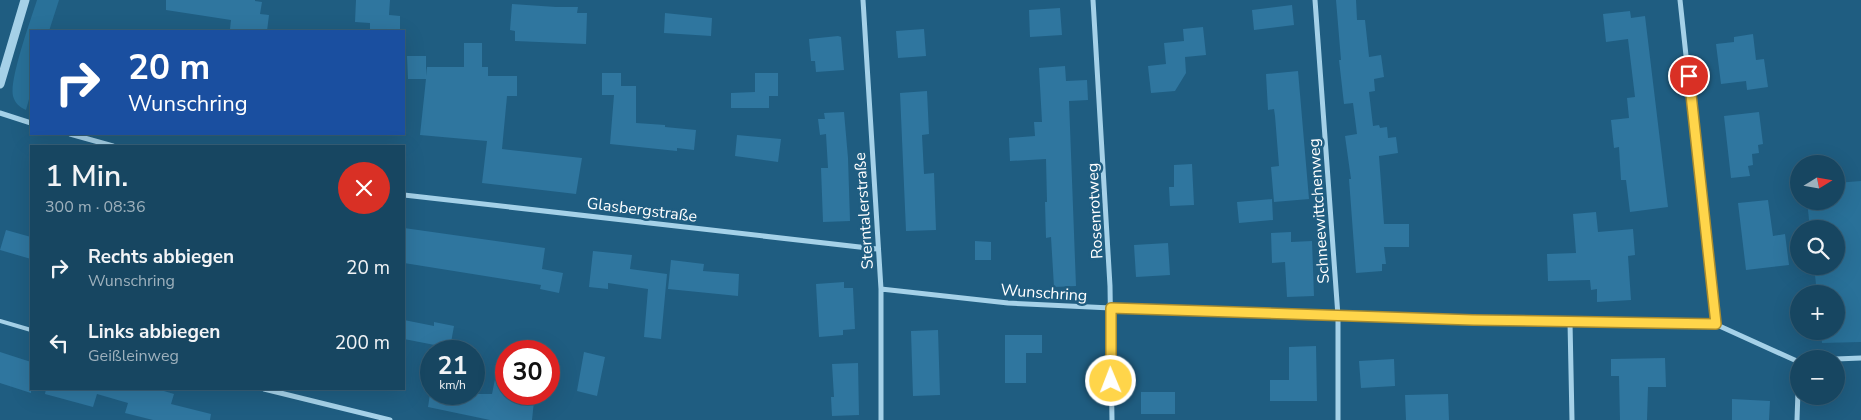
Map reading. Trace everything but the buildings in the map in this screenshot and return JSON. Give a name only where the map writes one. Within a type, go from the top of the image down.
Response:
[{"type":"street","points":[[0,84],[25,0]]},
{"type":"street","name":"Sterntalerstraße","points":[[863,0],[877,249],[881,289],[881,420]]},
{"type":"street","name":"Rosenrotweg","points":[[1093,0],[1111,308],[1112,420]]},
{"type":"street","name":"Schneewittchenweg","points":[[1315,0],[1338,316],[1338,420]]},
{"type":"street","points":[[1680,0],[1716,324],[1790,358]]},
{"type":"street","points":[[0,113],[30,122]]},
{"type":"street","points":[[74,135],[109,145]]},
{"type":"street","name":"Glasbergstraße","points":[[405,195],[877,249]]},
{"type":"street","name":"Wunschring","points":[[881,289],[1008,303],[1111,308],[1338,316],[1716,324]]},
{"type":"street","points":[[1570,322],[1572,420]]},
{"type":"street","points":[[1845,359],[1861,358]]},
{"type":"street","points":[[268,390],[390,420]]},
{"type":"street","points":[[1797,420],[1798,405]]},
{"type":"lane","points":[[0,320],[30,330]]},
{"type":"shaded area","points":[[37,0],[59,0],[49,30],[30,30],[30,96],[26,110],[19,106],[13,96],[14,77]]},
{"type":"shaded area","points":[[1861,181],[1861,342],[1822,343],[1822,340],[1845,340],[1845,285],[1816,285],[1815,275],[1845,275],[1845,220],[1809,220],[1808,210],[1845,210],[1845,182]]},
{"type":"route","points":[[1111,381],[1111,308],[1473,320],[1716,324],[1689,76]]}]
